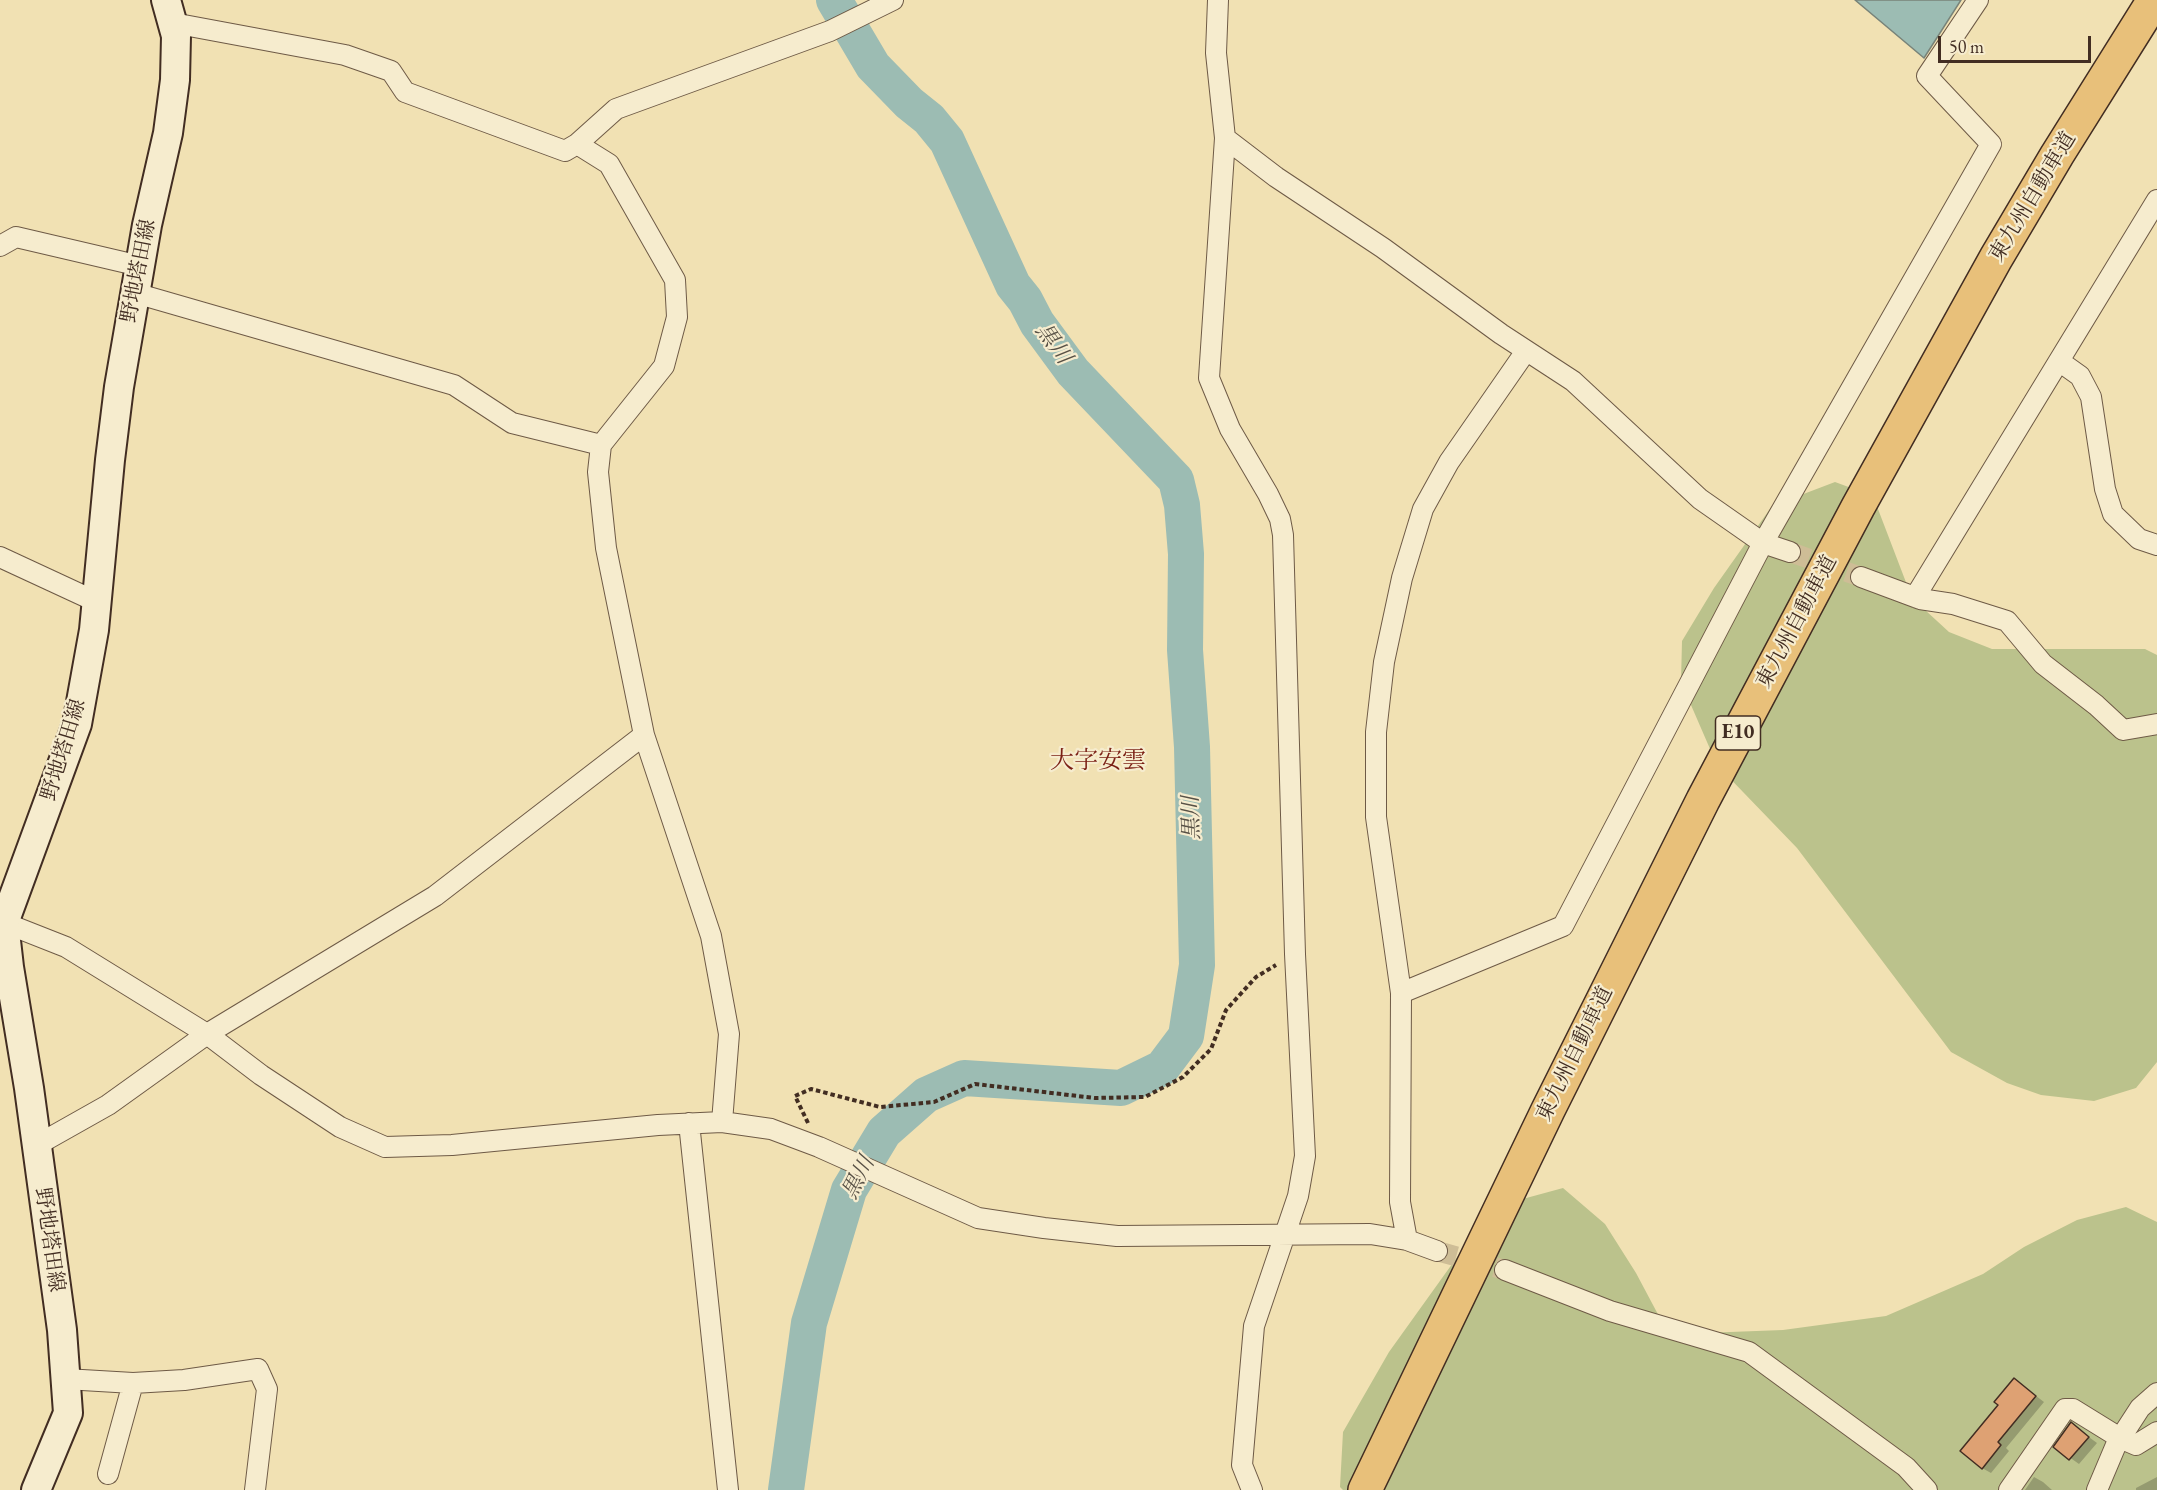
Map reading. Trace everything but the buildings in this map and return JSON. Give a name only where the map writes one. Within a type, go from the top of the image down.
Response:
[{"type":"highway","name":"東九州自動車道","points":[[1365,1490],[1635,932],[1745,720],[1858,507],[1996,258],[2154,0]]},
{"type":"main road","name":"野地塔田線","points":[[36,1490],[68,1413],[62,1330],[37,1145],[2,922],[77,724],[94,630],[119,387],[137,280],[168,134],[175,80],[176,36],[170,12]]},
{"type":"street","points":[[170,12],[345,55],[391,71],[405,92],[565,151],[578,144],[616,109],[830,31],[893,0]]},
{"type":"street","points":[[1218,0],[1216,53],[1225,138],[1209,378],[1230,429],[1280,519],[1283,536],[1295,954],[1305,1156],[1298,1196],[1254,1326],[1242,1465],[1252,1490]]},
{"type":"street","points":[[1401,993],[1563,926],[1763,543],[1990,144],[1927,76],[1978,0]]},
{"type":"street","points":[[1225,138],[1276,177],[1383,248],[1526,351],[1573,381],[1700,499],[1763,543],[1790,552]]},
{"type":"street","points":[[578,144],[609,164],[675,280],[677,317],[664,366],[601,445],[598,472],[606,548],[644,735],[711,936],[729,1034],[722,1122]]},
{"type":"street","points":[[1915,597],[2157,200]]},
{"type":"street","points":[[0,246],[16,237],[137,280],[454,385],[512,423],[601,445]]},
{"type":"street","points":[[1407,1240],[1400,1202],[1401,993],[1376,817],[1376,732],[1384,662],[1402,578],[1423,509],[1449,462],[1526,351]]},
{"type":"street","points":[[2059,361],[2080,376],[2091,397],[2105,489],[2113,514],[2139,539],[2157,545]]},
{"type":"street","points":[[0,557],[97,602]]},
{"type":"street","points":[[1861,577],[1915,597],[1953,604],[2007,621],[2043,664],[2096,705],[2123,730],[2157,724]]},
{"type":"street","points":[[37,1145],[108,1105],[207,1034],[435,896],[644,735]]},
{"type":"street","points":[[2,922],[66,947],[207,1034],[261,1075],[340,1127],[385,1147],[496,1142],[658,1125],[722,1122],[771,1129],[819,1147],[978,1218],[1117,1236],[1370,1234],[1407,1240],[1437,1251]]},
{"type":"street","points":[[689,1123],[728,1490]]},
{"type":"street","points":[[1506,1270],[1610,1311],[1749,1352],[1906,1467],[1927,1490]]},
{"type":"street","points":[[65,1379],[133,1383],[184,1380],[258,1368],[267,1389],[255,1490]]},
{"type":"street","points":[[108,1474],[133,1383]]},
{"type":"street","points":[[2097,1490],[2120,1438],[2140,1408],[2157,1393]]},
{"type":"street","points":[[2009,1490],[2065,1409],[2073,1409],[2120,1438],[2136,1444],[2157,1432]]},
{"type":"path","points":[[819,1147],[795,1096],[811,1089],[880,1107],[934,1102],[975,1084],[1095,1098],[1145,1096],[1182,1077],[1211,1049],[1226,1010],[1256,977],[1295,954]]},
{"type":"green space","points":[[1835,482],[1873,496],[1912,598],[1949,632],[1992,649],[2145,649],[2157,655],[2157,1062],[2136,1088],[2094,1101],[2041,1095],[2007,1083],[1951,1052],[1797,848],[1717,765],[1681,682],[1682,641],[1714,588],[1772,506]]},
{"type":"green space","points":[[1563,1188],[1605,1224],[1636,1273],[1661,1320],[1703,1333],[1783,1330],[1886,1316],[1983,1274],[2024,1247],[2077,1220],[2126,1207],[2157,1222],[2157,1490],[1343,1490],[1340,1487],[1343,1432],[1389,1352],[1465,1246],[1519,1200]]},
{"type":"water","points":[[1855,0],[1961,0],[1924,58]]},
{"type":"waterway","name":"黒川","points":[[786,1490],[809,1323],[849,1190],[884,1132],[926,1095],[964,1078],[1121,1088],[1162,1068],[1186,1036],[1197,965],[1192,747],[1185,650],[1186,554],[1182,505],[1176,480],[1073,372],[1037,323],[1025,300],[1013,285],[947,141],[929,119],[909,103],[873,66],[834,0]]},
{"type":"tunnel","points":[[1790,552],[1861,577]]},
{"type":"tunnel","points":[[1437,1251],[1505,1270]]},
{"type":"district","name":"大字安雲","points":[[1098,761]]}]
